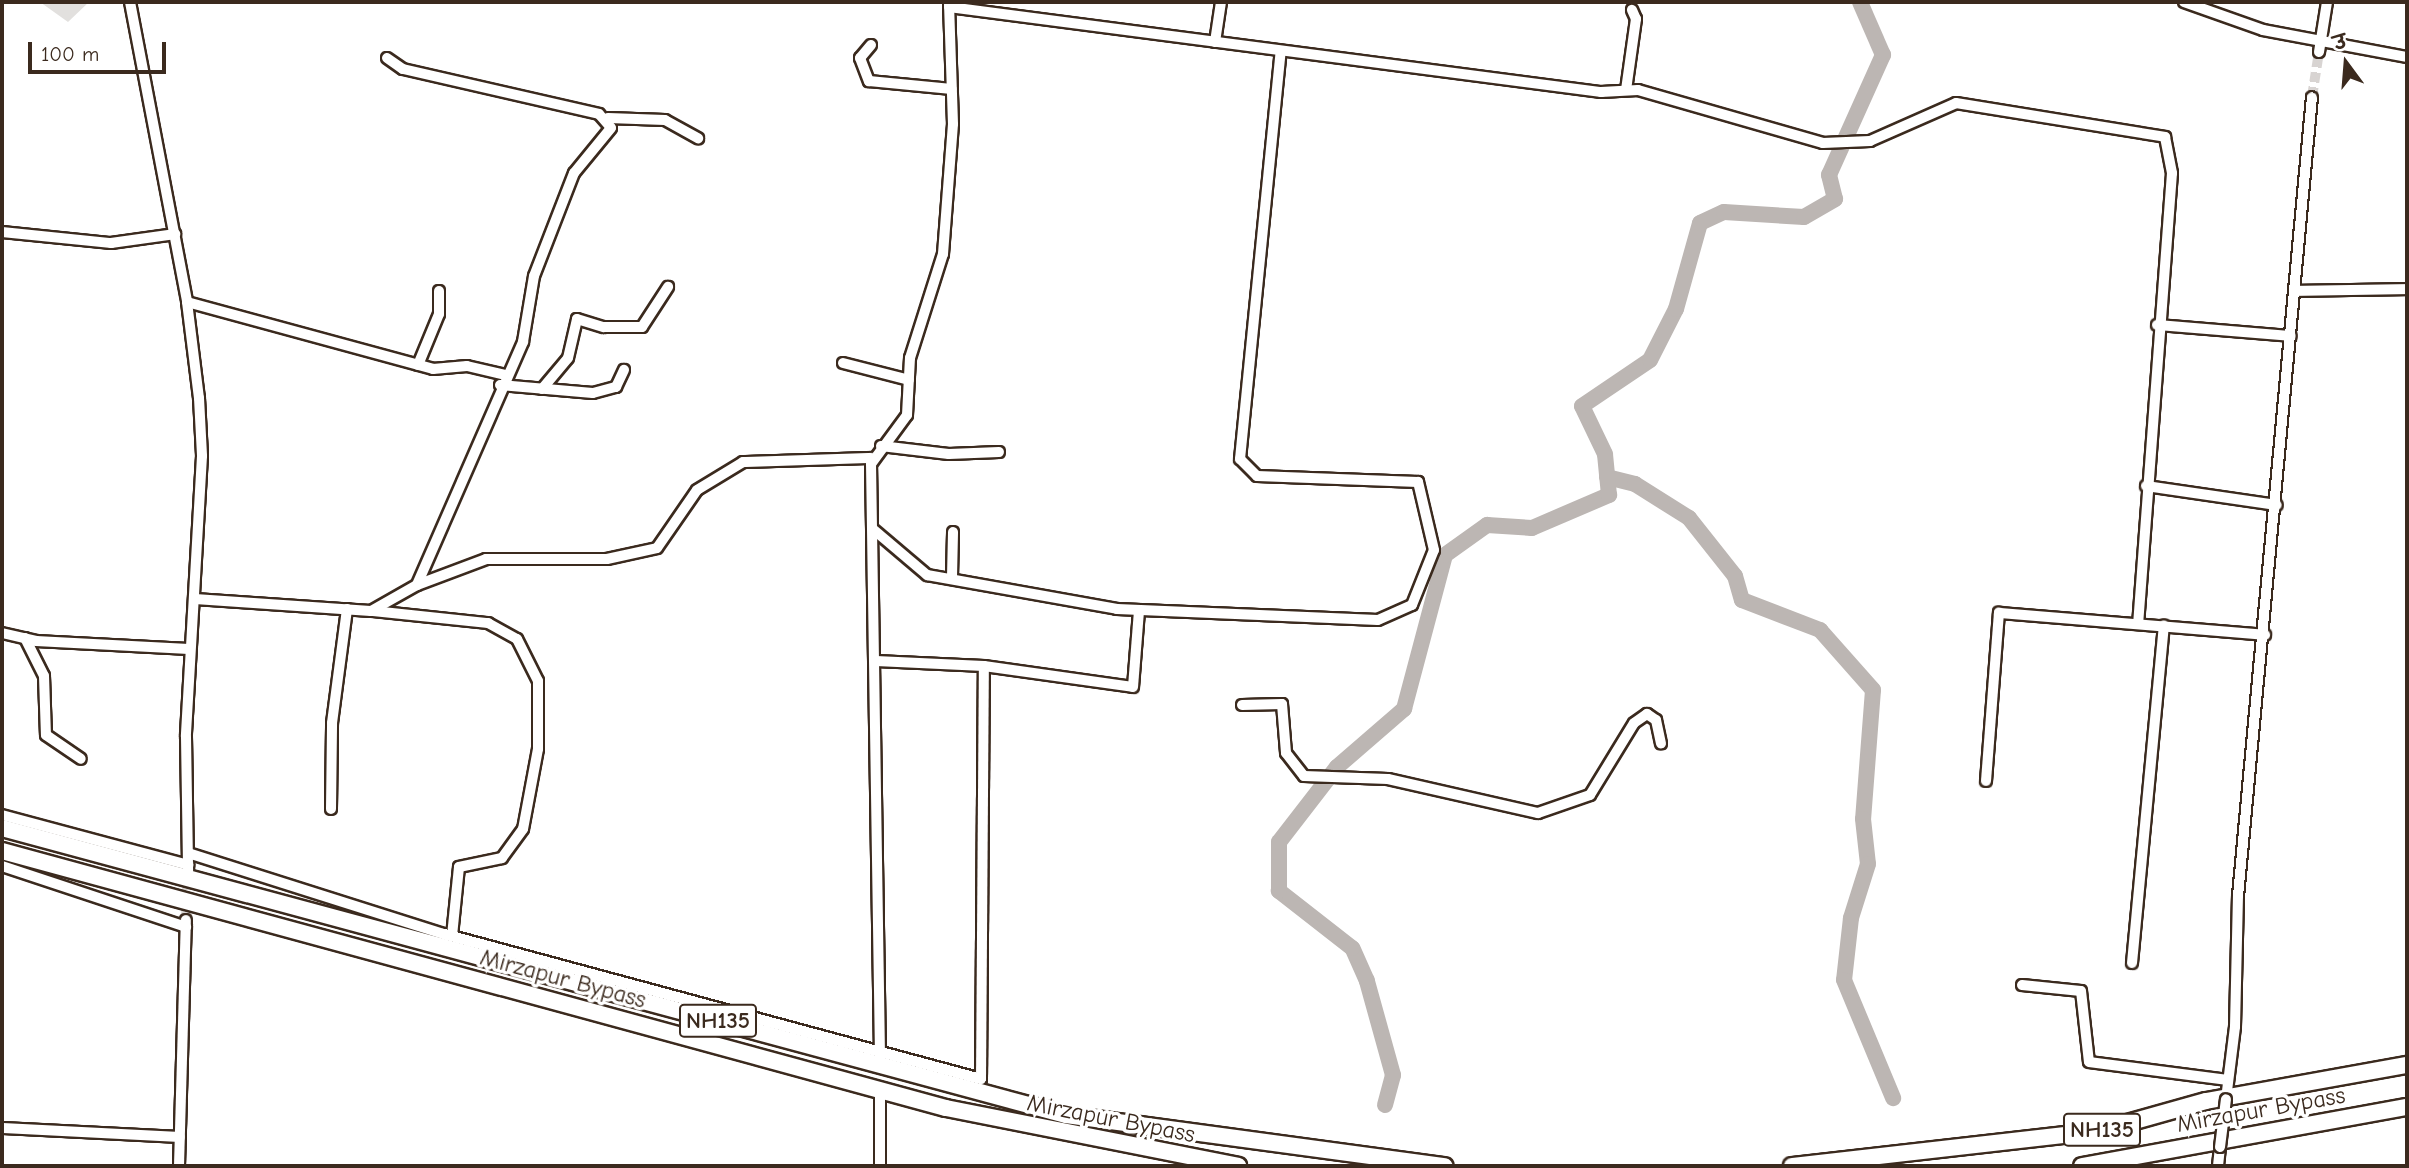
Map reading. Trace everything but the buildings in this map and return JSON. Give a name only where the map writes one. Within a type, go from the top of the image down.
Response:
[{"type":"highway","name":"NH135","points":[[2,828],[1066,1115],[1445,1166]]},
{"type":"highway","name":"Mirzapur Bypass","points":[[2,851],[880,1090],[1238,1166]]},
{"type":"highway","name":"NH135","points":[[1792,1166],[2099,1131],[2226,1099],[2407,1065]]},
{"type":"highway","name":"Mirzapur Bypass","points":[[2082,1166],[2407,1107]]},
{"type":"street","points":[[2,815],[188,868],[189,649],[195,599],[202,456],[187,302],[130,2]]},
{"type":"street","points":[[1215,42],[1221,2]]},
{"type":"street","points":[[2184,2],[2263,30],[2321,38],[2407,57]]},
{"type":"street","points":[[2319,52],[2326,2]]},
{"type":"street","points":[[880,1056],[871,458],[908,415],[909,380],[943,254],[952,89],[949,4],[1281,51],[1626,90],[1838,144],[1852,145],[1956,103],[2165,137],[2172,173],[2157,325],[2138,624]]},
{"type":"street","points":[[1626,90],[1632,10]]},
{"type":"street","points":[[871,46],[860,58],[869,81],[952,89]]},
{"type":"street","points":[[874,530],[919,571],[1139,610],[1390,619],[1412,605],[1431,568],[1431,519],[1418,482],[1257,476],[1240,459],[1281,51]]},
{"type":"street","points":[[387,58],[403,69],[608,118],[665,120],[698,138]]},
{"type":"street","points":[[2218,1166],[2228,1080],[2238,896],[2265,635],[2312,97]]},
{"type":"street","points":[[417,585],[502,380],[528,327],[544,244],[581,159],[611,133],[608,118]]},
{"type":"street","points":[[2,232],[100,242],[175,234]]},
{"type":"street","points":[[542,389],[568,358],[577,319],[604,327],[642,327],[668,287]]},
{"type":"street","points":[[2295,291],[2407,289]]},
{"type":"street","points":[[418,365],[439,314],[439,291]]},
{"type":"street","points":[[187,302],[418,365],[467,366],[502,380],[542,389],[593,393],[616,387],[624,370]]},
{"type":"street","points":[[2157,325],[2291,336]]},
{"type":"street","points":[[844,363],[909,380]]},
{"type":"street","points":[[881,446],[949,454],[999,452]]},
{"type":"street","points":[[371,611],[417,585],[486,559],[615,558],[657,548],[696,489],[750,460],[871,458]]},
{"type":"street","points":[[2146,486],[2277,505]]},
{"type":"street","points":[[952,577],[953,532]]},
{"type":"street","points":[[195,599],[347,608],[488,623],[517,639],[538,681],[538,749],[523,829],[502,858],[459,867],[452,936]]},
{"type":"street","points":[[331,809],[332,723],[347,608]]},
{"type":"street","points":[[876,662],[984,666],[1136,686],[1139,610]]},
{"type":"street","points":[[1986,781],[1997,614],[2265,635]]},
{"type":"street","points":[[2132,962],[2164,626]]},
{"type":"street","points":[[12,635],[189,649]]},
{"type":"street","points":[[12,635],[44,676],[46,735],[81,759]]},
{"type":"street","points":[[188,853],[452,936],[880,1056],[981,1079],[984,666]]},
{"type":"street","points":[[1241,705],[1282,704],[1286,753],[1304,776],[1319,780],[1335,777],[1388,779],[1538,813],[1590,795],[1634,723],[1647,714],[1656,720],[1661,743]]},
{"type":"street","points":[[2,866],[186,924],[179,1166]]},
{"type":"street","points":[[2022,985],[2081,991],[2089,1062],[2228,1080]]},
{"type":"street","points":[[880,1090],[880,1166]]},
{"type":"street","points":[[2,1128],[180,1137]]},
{"type":"shaded area","points":[[40,2],[89,2],[68,22]]},
{"type":"waterway","points":[[1385,1105],[1393,1075],[1367,981],[1352,948],[1279,891],[1279,842],[1337,767],[1404,709],[1445,555],[1487,525],[1532,528],[1609,495],[1605,454],[1582,406],[1650,360],[1676,309],[1700,223],[1724,212],[1804,217],[1835,199],[1829,175],[1883,55],[1860,2]]},
{"type":"waterway","points":[[1607,477],[1635,484],[1689,518],[1735,576],[1742,600],[1820,630],[1873,690],[1863,819],[1868,864],[1851,918],[1844,980],[1893,1098]]},
{"type":"tunnel","points":[[2312,97],[2319,52]]},
{"type":"tunnel","points":[[186,920],[188,874]]}]
